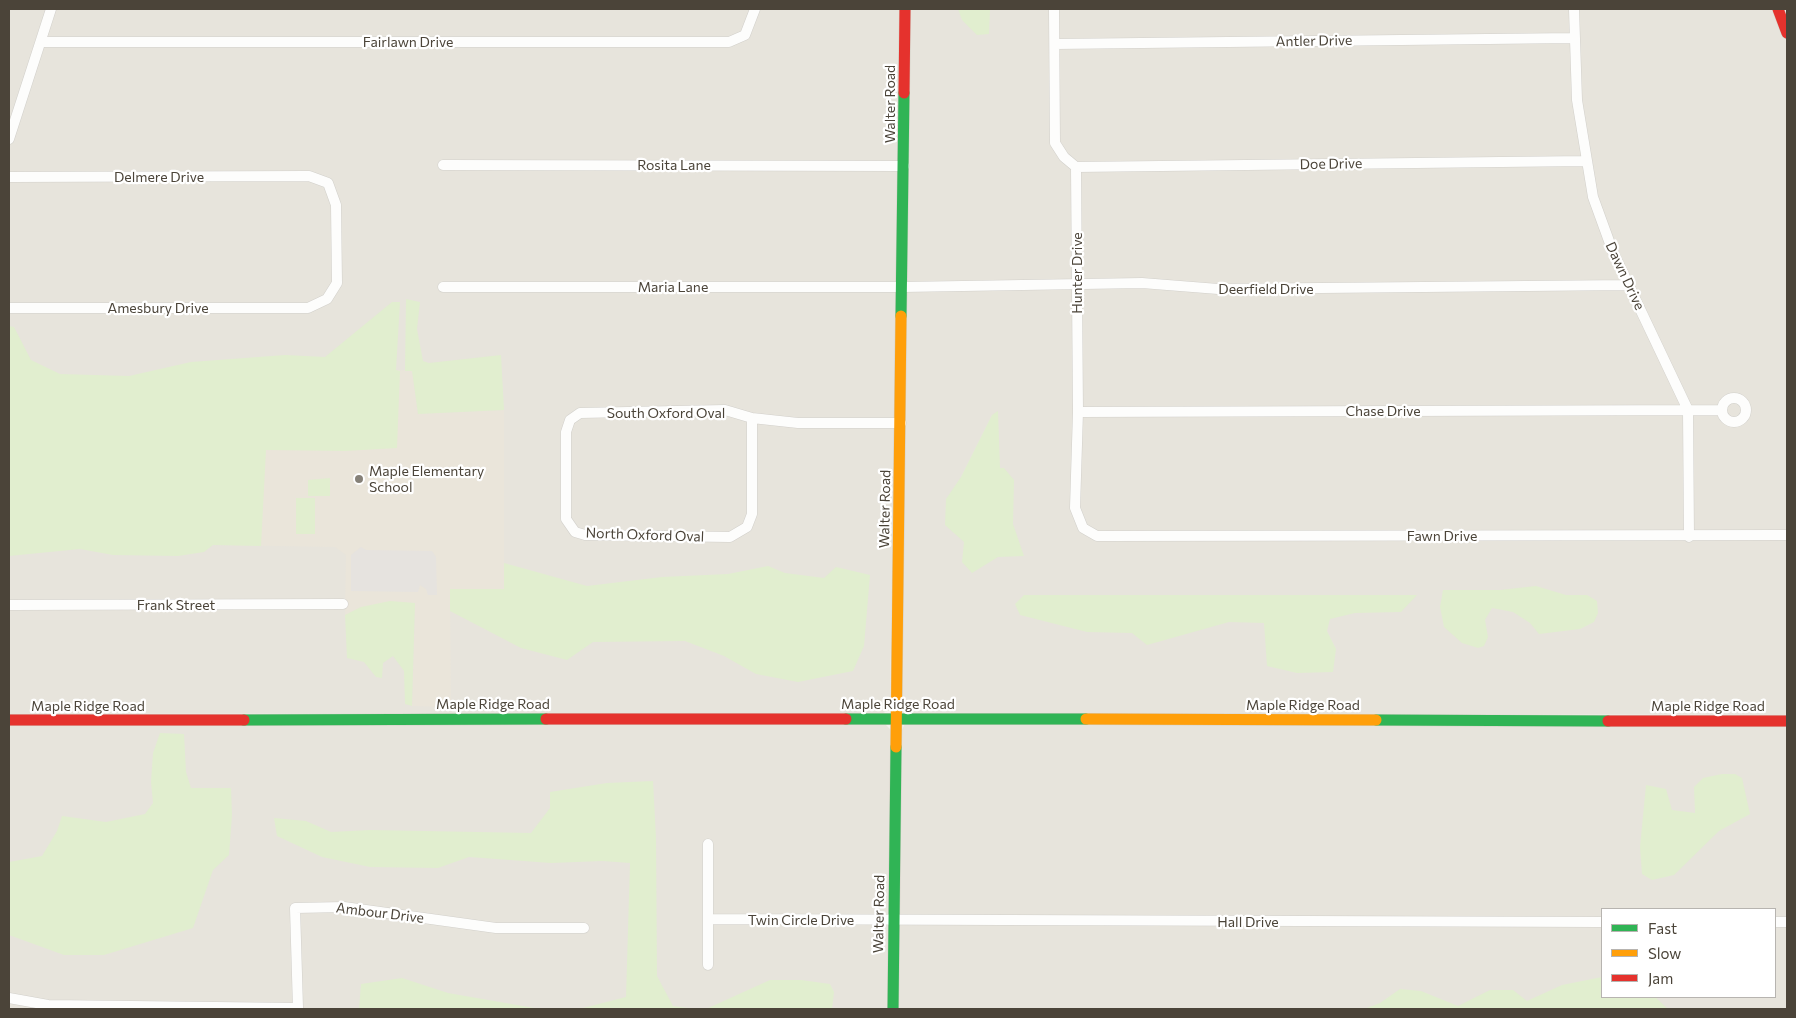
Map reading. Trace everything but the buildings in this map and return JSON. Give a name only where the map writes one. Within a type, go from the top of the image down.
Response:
[{"type":"street","points":[[9,140],[51,9]]},
{"type":"street","name":"Fairlawn Drive","points":[[41,42],[729,42],[745,35],[755,9]]},
{"type":"street","name":"Walter Road","points":[[893,1009],[905,9]]},
{"type":"street","points":[[1054,9],[1055,142],[1064,157],[1076,167]]},
{"type":"street","name":"Dawn Drive","points":[[1574,9],[1577,100],[1586,161],[1600,223],[1688,410],[1689,537]]},
{"type":"street","points":[[1778,9],[1787,34]]},
{"type":"street","name":"Antler Drive","points":[[1055,44],[1574,38]]},
{"type":"street","name":"Doe Drive","points":[[1076,167],[1586,161]]},
{"type":"street","name":"Rosita Lane","points":[[443,164],[904,166]]},
{"type":"street","name":"Hunter Drive","points":[[1076,167],[1078,412],[1075,508],[1083,528],[1097,536]]},
{"type":"street","name":"Delmere Drive","points":[[9,177],[309,176],[328,183],[336,205],[337,282],[327,299],[308,308]]},
{"type":"street","name":"Deerfield Drive","points":[[903,287],[1142,284],[1218,289],[1629,285]]},
{"type":"street","name":"Maria Lane","points":[[443,287],[903,287]]},
{"type":"street","name":"Amesbury Drive","points":[[9,308],[308,308]]},
{"type":"street","name":"South Oxford Oval","points":[[566,519],[566,432],[570,420],[580,413],[725,410],[752,418],[798,423],[901,423]]},
{"type":"street","name":"Chase Drive","points":[[1078,412],[1722,410]]},
{"type":"street","name":"North Oxford Oval","points":[[566,519],[575,532],[585,535],[730,537],[747,527],[752,514],[752,418]]},
{"type":"street","name":"Fawn Drive","points":[[1097,536],[1689,537],[1787,535]]},
{"type":"street","name":"Frank Street","points":[[9,605],[343,604]]},
{"type":"street","name":"Maple Ridge Road","points":[[9,720],[1787,721]]},
{"type":"street","points":[[708,844],[708,965]]},
{"type":"street","name":"Ambour Drive","points":[[9,998],[48,1005],[298,1008],[295,908],[344,907],[496,928],[584,928]]},
{"type":"street","name":"Twin Circle Drive","points":[[708,919],[894,921]]},
{"type":"street","name":"Hall Drive","points":[[894,921],[1601,922]]},
{"type":"shaded area","points":[[9,9],[901,9],[890,710],[883,713],[9,714]]},
{"type":"shaded area","points":[[909,9],[1774,9],[1787,42],[1787,715],[903,713],[901,703]]},
{"type":"shaded area","name":"Maple Elementary School","points":[[412,370],[418,414],[504,410],[504,589],[450,589],[451,707],[412,706],[415,613],[345,615],[346,555],[335,547],[213,545],[216,373]]},
{"type":"shaded area","points":[[361,547],[366,550],[432,551],[436,557],[437,595],[428,595],[426,589],[420,585],[418,592],[351,591],[351,555]]},
{"type":"shaded area","points":[[9,722],[884,723],[892,731],[889,1009],[9,1009]]},
{"type":"shaded area","points":[[1787,724],[1787,1009],[897,1009],[902,730],[904,725]]},
{"type":"green space","points":[[958,9],[990,9],[989,34],[977,35],[962,20]]},
{"type":"green space","points":[[406,299],[420,302],[417,329],[423,361],[429,363],[501,355],[504,410],[418,414],[412,371],[405,371]]},
{"type":"green space","points":[[392,302],[400,302],[396,370],[400,371],[397,448],[345,451],[266,450],[261,546],[213,545],[204,552],[178,556],[113,555],[80,549],[9,556],[9,326],[14,327],[31,360],[60,374],[129,376],[191,362],[285,355],[325,357]]},
{"type":"green space","points":[[998,411],[1000,468],[1004,468],[1014,480],[1013,524],[1024,556],[998,557],[972,573],[962,562],[964,542],[945,525],[946,499],[961,477],[992,415]]},
{"type":"green space","points":[[330,478],[330,496],[308,496],[308,480]]},
{"type":"green space","points":[[296,498],[315,498],[315,534],[296,534]]},
{"type":"green space","points":[[504,563],[587,586],[662,577],[728,574],[768,566],[785,573],[824,578],[836,567],[870,575],[864,646],[853,671],[798,682],[756,674],[724,656],[685,641],[593,642],[567,660],[521,648],[450,611],[450,589],[504,589]]},
{"type":"green space","points":[[1536,586],[1566,595],[1587,595],[1597,601],[1598,613],[1594,622],[1580,629],[1539,634],[1530,623],[1513,612],[1492,608],[1485,620],[1488,637],[1484,646],[1478,648],[1462,643],[1444,627],[1440,607],[1443,590],[1500,590]]},
{"type":"green space","points":[[1024,595],[1417,595],[1401,612],[1355,613],[1330,619],[1327,631],[1336,649],[1333,672],[1297,673],[1267,666],[1264,623],[1229,622],[1147,645],[1132,633],[1087,632],[1020,615],[1015,604]]},
{"type":"green space","points":[[390,601],[415,603],[412,706],[405,704],[404,671],[393,656],[383,663],[382,678],[376,677],[364,662],[347,658],[345,615],[361,607]]},
{"type":"green space","points":[[160,733],[184,734],[186,772],[191,788],[231,788],[232,815],[229,855],[213,870],[193,928],[104,955],[64,955],[9,935],[9,862],[42,856],[57,831],[62,816],[106,822],[145,814],[153,803],[151,782],[153,753]]},
{"type":"green space","points":[[1722,774],[1735,774],[1742,778],[1750,814],[1719,831],[1674,875],[1652,880],[1642,874],[1640,847],[1646,785],[1666,789],[1672,810],[1695,813],[1694,787],[1703,778]]},
{"type":"green space","points":[[653,781],[656,838],[657,976],[673,1006],[695,1009],[579,1009],[626,997],[630,863],[602,861],[551,863],[469,857],[438,868],[370,867],[322,857],[277,836],[274,818],[306,821],[331,832],[370,830],[531,833],[550,808],[550,792],[607,783]]},
{"type":"green space","points":[[1601,977],[1601,998],[1656,998],[1668,1009],[1364,1009],[1380,1003],[1400,989],[1421,991],[1458,1006],[1490,990],[1513,990],[1527,1001],[1562,985]]},
{"type":"green space","points":[[402,978],[448,993],[540,1009],[359,1009],[361,984]]},
{"type":"green space","points":[[770,980],[801,980],[830,984],[834,992],[832,1009],[706,1009]]},
{"type":"traffic: fast","points":[[901,316],[904,93]]},
{"type":"traffic: fast","points":[[244,720],[546,719]]},
{"type":"traffic: fast","points":[[846,719],[1086,719]]},
{"type":"traffic: fast","points":[[1376,720],[1608,721]]},
{"type":"traffic: fast","points":[[893,1009],[896,747]]},
{"type":"traffic: slow","points":[[896,747],[901,316]]},
{"type":"traffic: slow","points":[[1086,719],[1376,720]]},
{"type":"traffic: jam","points":[[904,93],[905,9]]},
{"type":"traffic: jam","points":[[1778,9],[1787,33]]},
{"type":"traffic: jam","points":[[546,719],[846,719]]},
{"type":"traffic: jam","points":[[9,720],[244,720]]},
{"type":"traffic: jam","points":[[1608,721],[1787,721]]},
{"type":"place","name":"Maple Elementary School","points":[[359,479]]}]
